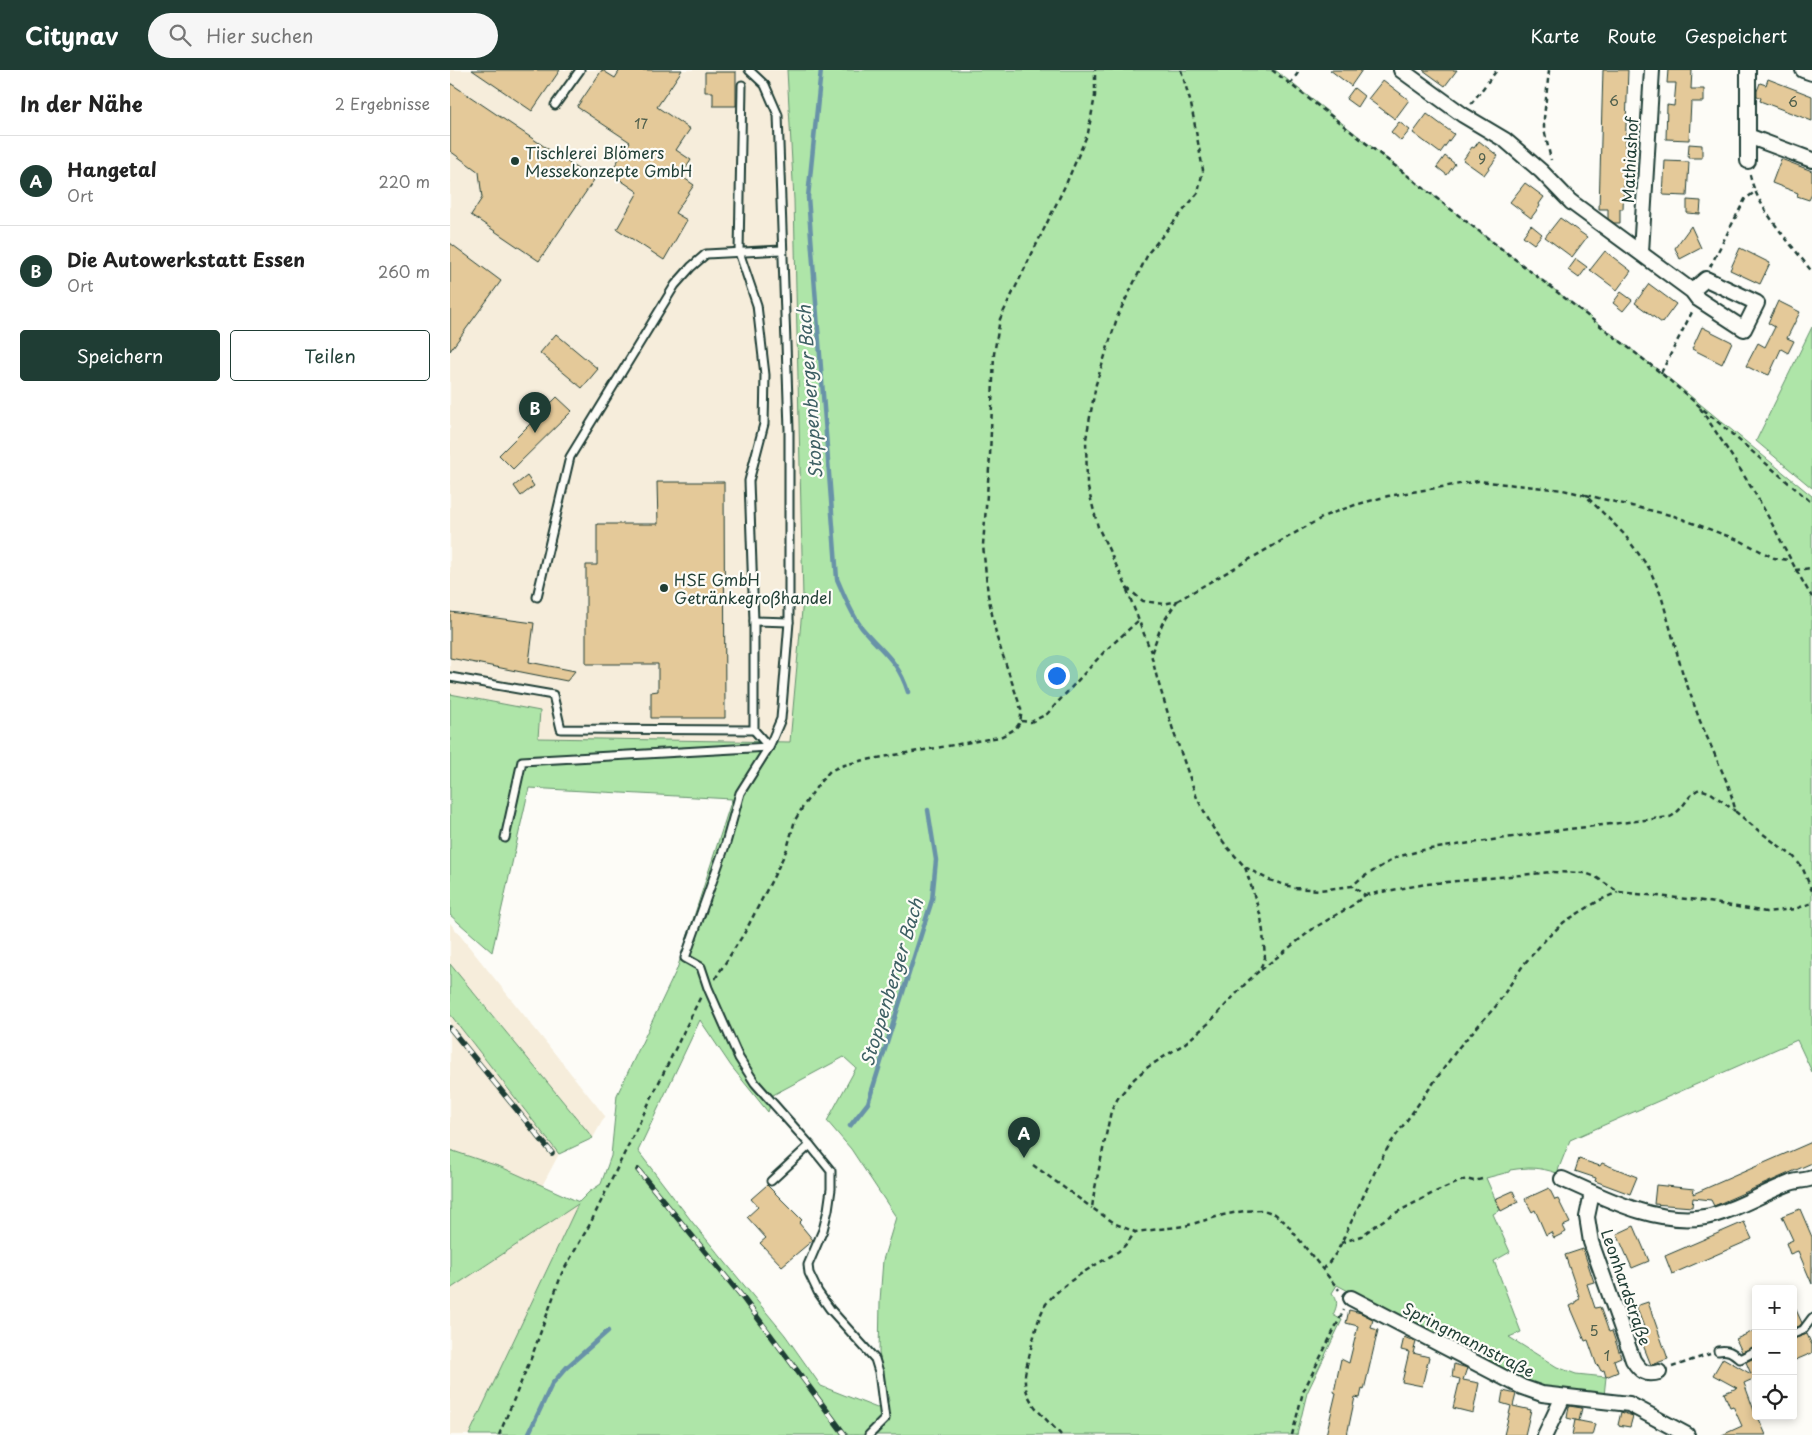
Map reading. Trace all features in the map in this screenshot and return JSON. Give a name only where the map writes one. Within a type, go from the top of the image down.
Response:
[{"type":"street","points":[[1401,70],[1463,115],[1489,130],[1525,156],[1571,202],[1641,252],[1695,295],[1744,328],[1757,303],[1706,279],[1695,295]]},
{"type":"street","name":"Mathiashof","points":[[1641,252],[1652,70]]},
{"type":"street","points":[[1748,70],[1748,161]]},
{"type":"street","points":[[1803,70],[1812,74]]},
{"type":"street","points":[[1748,136],[1812,160]]},
{"type":"street","points":[[1562,1179],[1592,1193],[1649,1214],[1669,1217],[1705,1217],[1719,1213],[1792,1182],[1811,1181]]},
{"type":"street","name":"Leonhardstraße","points":[[1592,1193],[1587,1216],[1591,1242],[1633,1360],[1645,1374],[1659,1372]]},
{"type":"street","name":"Springmannstraße","points":[[1351,1298],[1522,1387],[1542,1394],[1629,1404],[1687,1435]]},
{"type":"street","points":[[1545,1435],[1563,1397]]},
{"type":"lane","points":[[555,105],[580,70]]},
{"type":"lane","points":[[749,70],[764,85],[778,115],[789,429],[789,622],[781,719],[769,747],[740,793],[726,843],[685,958],[701,966],[708,988],[739,1058],[755,1083],[831,1171],[831,1188],[823,1230],[808,1265],[809,1273],[818,1292],[830,1309],[874,1359],[879,1372],[885,1419],[869,1435]]},
{"type":"lane","points":[[742,85],[738,252],[757,305],[764,375],[764,424],[748,481],[754,621],[754,730],[769,747]]},
{"type":"lane","points":[[537,597],[570,457],[675,285],[691,266],[706,254],[782,250]]},
{"type":"lane","points":[[754,621],[789,622]]},
{"type":"lane","points":[[450,677],[553,695],[561,729],[754,730]]},
{"type":"lane","points":[[505,838],[522,761],[769,747]]},
{"type":"lane","points":[[772,1181],[810,1145]]},
{"type":"lane","points":[[1797,1332],[1803,1330],[1812,1318]]},
{"type":"lane","points":[[1718,1351],[1732,1352],[1740,1358],[1752,1353]]},
{"type":"path","points":[[499,1435],[535,1347],[562,1273],[590,1224],[700,997],[713,982],[745,932],[787,849],[795,820],[820,782],[830,771],[841,766],[860,761],[1000,737],[1015,730],[1022,721],[1021,709],[997,638],[988,595],[984,545],[994,354],[1000,320],[1066,184],[1088,133],[1095,96],[1095,70]]},
{"type":"path","points":[[1181,70],[1184,75],[1194,120],[1203,170],[1198,193],[1149,252],[1118,316],[1096,384],[1086,439],[1087,484],[1098,527],[1127,588],[1151,654],[1174,733],[1197,798],[1213,828],[1228,848],[1245,867],[1269,880],[1295,888],[1320,890],[1352,886],[1360,879],[1397,857],[1423,850],[1561,830],[1670,817],[1682,809],[1689,797],[1700,788],[1711,793],[1758,832],[1794,857],[1803,869],[1812,891]]},
{"type":"path","points":[[1272,70],[1661,373],[1812,503]]},
{"type":"path","points":[[1290,84],[1300,70]]},
{"type":"path","points":[[1463,115],[1497,70]]},
{"type":"path","points":[[1549,70],[1544,129],[1555,174],[1556,187]]},
{"type":"path","points":[[1748,161],[1754,192],[1766,212],[1812,272]]},
{"type":"path","points":[[1706,279],[1708,271],[1745,199],[1754,192]]},
{"type":"path","points":[[1661,373],[1695,295]]},
{"type":"path","points":[[1697,404],[1741,470],[1763,508],[1789,560],[1812,597]]},
{"type":"path","points":[[1127,588],[1143,601],[1164,604],[1177,601],[1327,515],[1380,498],[1478,481],[1563,490],[1674,516],[1741,541],[1774,558],[1789,560]]},
{"type":"path","points":[[1585,495],[1624,534],[1649,568],[1661,595],[1682,671],[1700,721],[1729,787],[1736,812]]},
{"type":"path","points":[[1795,570],[1812,568]]},
{"type":"path","points":[[1151,654],[1162,624],[1177,601]]},
{"type":"path","points":[[1022,721],[1031,722],[1047,714],[1104,652],[1139,620]]},
{"type":"path","points":[[1245,867],[1264,932],[1265,958],[1259,971]]},
{"type":"path","points":[[1092,1208],[1112,1112],[1118,1098],[1134,1078],[1184,1044],[1209,1023],[1259,971],[1314,928],[1353,906],[1364,894],[1426,884],[1552,872],[1585,873],[1596,877],[1618,892],[1697,900],[1766,912],[1795,909],[1812,903]]},
{"type":"path","points":[[1352,886],[1364,894]]},
{"type":"path","points":[[1323,1270],[1341,1243],[1379,1162],[1459,1047],[1496,1006],[1524,964],[1564,922],[1600,900],[1618,892]]},
{"type":"path","points":[[1033,1165],[1116,1224],[1135,1232],[1185,1226],[1244,1211],[1263,1210],[1275,1214],[1286,1223],[1337,1288],[1351,1298],[1303,1392],[1292,1435]]},
{"type":"path","points":[[1341,1243],[1361,1236],[1395,1213],[1433,1193],[1466,1179],[1482,1179]]},
{"type":"path","points":[[1062,1435],[1037,1408],[1027,1392],[1025,1382],[1028,1361],[1041,1313],[1056,1294],[1092,1267],[1117,1254],[1135,1232]]},
{"type":"path","points":[[1659,1372],[1718,1351]]},
{"type":"shaded area","points":[[450,70],[787,70],[794,200],[803,599],[790,742],[537,738],[540,711],[450,694]]},
{"type":"shaded area","points":[[450,923],[605,1116],[593,1138],[450,964]]},
{"type":"shaded area","points":[[450,1014],[559,1154],[542,1186],[501,1167],[450,1150]]},
{"type":"shaded area","points":[[579,1203],[469,1435],[450,1435],[450,1289]]},
{"type":"green space","points":[[787,70],[1275,70],[1666,376],[1812,496],[1812,1072],[1797,1040],[1570,1140],[1557,1173],[1534,1168],[1523,1168],[1486,1178],[1500,1210],[1493,1214],[1510,1252],[1494,1261],[1521,1332],[1509,1337],[1557,1367],[1576,1374],[1606,1377],[1604,1396],[1550,1390],[1526,1383],[1491,1366],[1487,1351],[1461,1337],[1464,1352],[1337,1285],[1332,1293],[1337,1304],[1333,1315],[1342,1320],[1307,1393],[1297,1435],[469,1435],[578,1204],[450,1289],[450,1150],[501,1167],[579,1202],[601,1184],[611,1156],[617,1095],[677,969],[732,799],[529,788],[492,952],[450,915],[450,694],[540,711],[538,738],[790,742],[803,599],[794,200]],"holes":[[[700,1020],[731,1066],[768,1112],[773,1095],[844,1057],[856,1068],[827,1121],[851,1149],[896,1217],[883,1260],[880,1301],[879,1353],[889,1401],[877,1408],[821,1386],[785,1335],[693,1223],[638,1151]]]},
{"type":"green space","points":[[1812,327],[1812,488],[1756,441]]},
{"type":"green space","points":[[450,964],[593,1138],[559,1154],[450,1014]]},
{"type":"building","points":[[472,70],[560,70],[532,111]]},
{"type":"building","points":[[602,70],[615,78],[620,70],[682,70],[657,107],[690,129],[676,150],[691,160],[681,176],[694,185],[675,213],[687,220],[664,260],[617,229],[638,192],[610,173],[630,142],[577,107]]},
{"type":"building","points":[[1330,70],[1362,70],[1351,86]]},
{"type":"building","points":[[1423,70],[1457,70],[1445,86]]},
{"type":"building","points":[[1603,70],[1628,70],[1623,209],[1620,209],[1620,223],[1614,223],[1608,219],[1608,209],[1599,209]]},
{"type":"building","points":[[1668,70],[1692,70],[1691,89],[1704,89],[1704,102],[1691,102],[1689,140],[1666,139],[1667,105],[1674,106],[1676,83],[1667,83]]},
{"type":"building","points":[[705,72],[736,72],[736,106],[713,106],[713,92],[705,92]]},
{"type":"building","points":[[1768,79],[1812,96],[1812,121],[1760,101],[1761,98],[1757,96],[1757,91],[1760,83],[1766,85]]},
{"type":"building","points":[[1383,80],[1409,100],[1395,119],[1368,99]]},
{"type":"building","name":"Tischlerei Blömers Messekonzepte GmbH","points":[[450,83],[594,180],[539,261],[471,215],[482,198],[479,172],[450,151]]},
{"type":"building","points":[[1354,88],[1364,96],[1357,107],[1346,99]]},
{"type":"building","points":[[1427,114],[1454,134],[1440,153],[1413,133]]},
{"type":"building","points":[[1399,122],[1410,130],[1401,141],[1391,132]]},
{"type":"building","points":[[1479,141],[1498,156],[1484,175],[1463,160]]},
{"type":"building","points":[[1689,144],[1702,145],[1702,158],[1688,158]]},
{"type":"building","points":[[1445,156],[1455,164],[1447,175],[1437,167]]},
{"type":"building","points":[[1781,159],[1812,171],[1812,194],[1809,200],[1797,196],[1798,193],[1772,183]]},
{"type":"building","points":[[1665,161],[1689,162],[1687,196],[1663,195]]},
{"type":"building","points":[[1525,183],[1544,197],[1531,218],[1510,202]]},
{"type":"building","points":[[1687,200],[1701,201],[1700,214],[1687,213]]},
{"type":"building","points":[[1560,218],[1587,237],[1572,257],[1545,237]]},
{"type":"building","points":[[1531,225],[1542,234],[1534,244],[1523,236]]},
{"type":"building","points":[[1691,226],[1701,248],[1680,259],[1675,248]]},
{"type":"building","points":[[450,243],[501,281],[450,351]]},
{"type":"building","points":[[1740,248],[1770,263],[1760,284],[1730,270]]},
{"type":"building","points":[[1605,251],[1631,271],[1617,290],[1590,270]]},
{"type":"building","points":[[1576,259],[1587,267],[1579,278],[1568,270]]},
{"type":"building","points":[[1649,284],[1676,304],[1662,323],[1635,303]]},
{"type":"building","points":[[1621,292],[1632,300],[1623,311],[1613,303]]},
{"type":"building","points":[[1778,301],[1800,312],[1787,338],[1794,341],[1788,353],[1781,349],[1769,375],[1746,366],[1758,343],[1765,347],[1775,327],[1768,323]]},
{"type":"building","points":[[1702,327],[1732,342],[1722,364],[1692,349]]},
{"type":"building","points":[[556,334],[598,369],[582,388],[540,353]]},
{"type":"building","points":[[557,397],[572,411],[513,469],[499,455]]},
{"type":"building","points":[[527,476],[534,486],[521,496],[514,486]]},
{"type":"building","points":[[657,482],[724,482],[725,718],[651,718],[651,692],[658,691],[658,664],[586,664],[586,565],[597,565],[597,524],[658,524]]},
{"type":"building","points":[[450,612],[534,623],[529,662],[575,671],[567,681],[450,658]]},
{"type":"building","points":[[1812,1142],[1812,1163],[1714,1206],[1711,1200],[1693,1198],[1692,1207],[1654,1204],[1656,1185],[1694,1189],[1693,1194]]},
{"type":"building","points":[[1579,1159],[1600,1166],[1602,1163],[1637,1177],[1630,1194],[1595,1181],[1596,1178],[1575,1171]]},
{"type":"building","points":[[767,1185],[802,1220],[799,1223],[813,1240],[782,1266],[760,1243],[766,1238],[747,1217],[758,1207],[751,1199]]},
{"type":"building","points":[[1549,1188],[1555,1200],[1558,1199],[1570,1223],[1563,1226],[1566,1232],[1554,1238],[1551,1232],[1546,1235],[1535,1210],[1532,1212],[1525,1199]]},
{"type":"building","points":[[1513,1191],[1518,1202],[1501,1211],[1495,1199]]},
{"type":"building","points":[[1800,1209],[1812,1237],[1812,1284],[1798,1251],[1790,1254],[1786,1243],[1793,1240],[1782,1216]]},
{"type":"building","points":[[1744,1222],[1752,1239],[1672,1274],[1665,1256]]},
{"type":"building","points":[[1634,1226],[1649,1261],[1632,1268],[1617,1234]]},
{"type":"building","points":[[1583,1249],[1594,1282],[1587,1284],[1595,1308],[1600,1307],[1609,1332],[1612,1331],[1621,1357],[1614,1360],[1618,1372],[1606,1377],[1604,1370],[1601,1371],[1597,1366],[1588,1340],[1585,1341],[1570,1306],[1580,1299],[1565,1255]]},
{"type":"building","points":[[1648,1302],[1668,1359],[1651,1365],[1637,1330],[1644,1327],[1636,1306]]},
{"type":"building","points":[[1349,1310],[1373,1319],[1371,1328],[1378,1330],[1364,1390],[1362,1389],[1360,1398],[1355,1397],[1347,1435],[1326,1435],[1336,1393],[1334,1392],[1341,1359],[1349,1363],[1358,1326],[1346,1323]]},
{"type":"building","points":[[1797,1312],[1802,1323],[1797,1327]]},
{"type":"building","points":[[1752,1332],[1752,1348],[1742,1352],[1736,1339]]},
{"type":"building","points":[[1807,1334],[1812,1345],[1812,1353],[1797,1359],[1797,1338]]},
{"type":"building","points":[[1404,1337],[1416,1342],[1413,1353],[1429,1357],[1422,1386],[1402,1382],[1409,1352],[1401,1350]]},
{"type":"building","points":[[1723,1358],[1751,1374],[1746,1362],[1752,1359],[1752,1379],[1744,1383],[1752,1405],[1752,1420],[1759,1420],[1766,1435],[1722,1435],[1742,1426],[1733,1406],[1730,1407],[1724,1393],[1737,1388],[1713,1375]]},
{"type":"building","points":[[1454,1364],[1467,1368],[1463,1380],[1479,1383],[1473,1413],[1453,1408],[1460,1379],[1452,1377]]},
{"type":"building","points":[[1503,1391],[1516,1394],[1513,1406],[1531,1410],[1525,1435],[1504,1435],[1511,1406],[1501,1403]]},
{"type":"building","points":[[1569,1406],[1582,1408],[1579,1421],[1567,1418]]},
{"type":"building","points":[[1621,1412],[1633,1416],[1630,1427],[1618,1425]]},
{"type":"building","points":[[1575,1420],[1595,1424],[1592,1435],[1572,1435]]},
{"type":"waterway","name":"Stoppenberger Bach","points":[[821,70],[808,197],[837,579],[858,623],[889,657],[904,681],[908,692]]},
{"type":"waterway","name":"Stoppenberger Bach","points":[[850,1126],[868,1103],[932,900],[936,860],[928,810]]},
{"type":"waterway","name":"Stoppenberger Bach","points":[[528,1435],[552,1384],[567,1367],[608,1331]]},
{"type":"railway","points":[[450,1028],[552,1153]]},
{"type":"railway","points":[[638,1170],[740,1294],[845,1435]]},
{"type":"place","name":"Tischlerei Blömers Messekonzepte GmbH","points":[[515,161]]},
{"type":"place","name":"Die Autowerkstatt Essen","points":[[535,433]]},
{"type":"place","name":"HSE GmbH Getränkegroßhandel","points":[[664,588]]},
{"type":"place","name":"Hangetal","points":[[1024,1158]]}]
